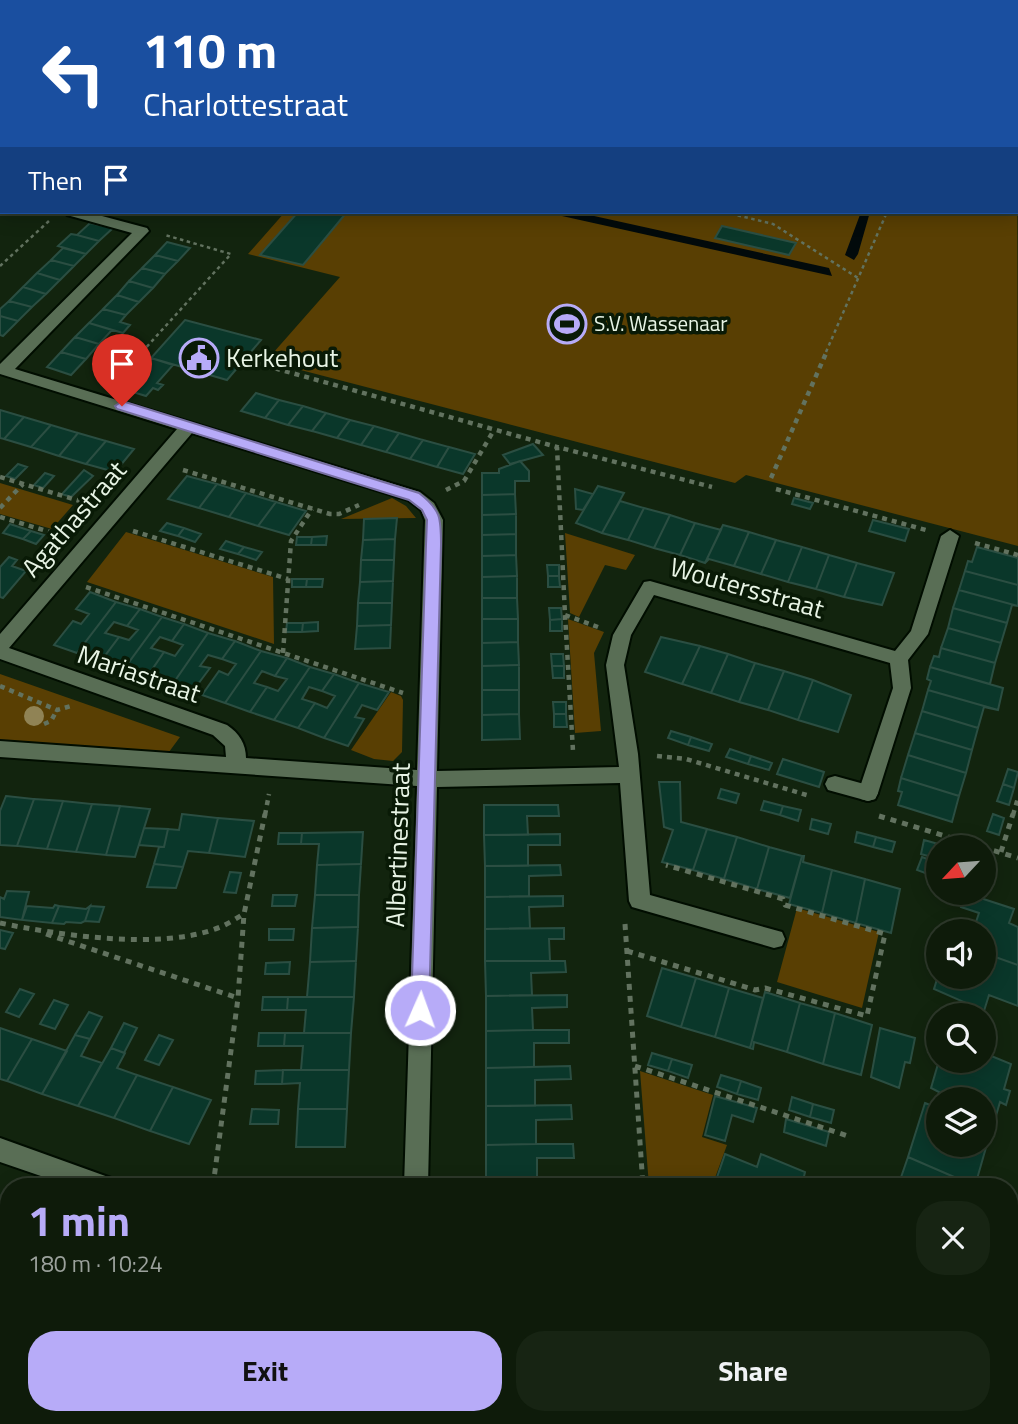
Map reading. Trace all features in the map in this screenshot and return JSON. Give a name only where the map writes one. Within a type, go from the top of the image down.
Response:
[{"type":"street","points":[[79,214],[142,232],[2,369],[395,490],[425,504]]},
{"type":"street","name":"Agathastraat","points":[[0,646],[189,426]]},
{"type":"street","name":"Albertinestraat","points":[[416,1178],[434,520],[425,504]]},
{"type":"street","points":[[835,784],[868,793],[902,688],[899,659],[919,634],[950,536]]},
{"type":"street","name":"Woutersstraat","points":[[640,901],[628,754],[615,665],[622,635],[650,587],[899,659]]},
{"type":"street","name":"Mariastraat","points":[[0,652],[220,730],[232,739],[236,747],[235,766]]},
{"type":"street","points":[[0,749],[428,779],[629,775]]},
{"type":"street","points":[[640,901],[774,939]]},
{"type":"street","points":[[0,1150],[79,1178]]},
{"type":"path","points":[[0,266],[56,214]]},
{"type":"path","points":[[732,214],[773,224],[858,278]]},
{"type":"path","points":[[771,478],[886,214]]},
{"type":"path","points":[[100,399],[232,254],[142,232]]},
{"type":"path","points":[[256,363],[494,430],[712,487]]},
{"type":"path","points":[[425,504],[464,481],[494,430]]},
{"type":"path","points":[[557,447],[575,776]]},
{"type":"path","points":[[157,463],[312,509],[340,514],[395,490]]},
{"type":"path","points":[[0,477],[288,579]]},
{"type":"path","points":[[0,508],[23,484]]},
{"type":"path","points":[[776,489],[1018,555]]},
{"type":"path","points":[[284,653],[291,541],[312,509]]},
{"type":"path","points":[[0,517],[87,544]]},
{"type":"path","points":[[58,578],[431,703]]},
{"type":"path","points":[[565,615],[622,635]]},
{"type":"path","points":[[628,754],[686,759],[817,798]]},
{"type":"path","points":[[214,1178],[237,998],[244,914],[275,769]]},
{"type":"path","points":[[1001,852],[1018,798]]},
{"type":"path","points":[[876,815],[1018,858]]},
{"type":"path","points":[[640,901],[623,902],[642,1178]]},
{"type":"path","points":[[38,932],[164,938],[211,931],[244,914]]},
{"type":"path","points":[[0,923],[38,932],[237,998]]},
{"type":"path","points":[[635,1066],[848,1136]]},
{"type":"shaded area","points":[[283,214],[1017,214],[1018,546],[746,475],[735,483],[266,361],[340,277],[248,254]]},
{"type":"shaded area","points":[[553,214],[585,214],[829,268],[832,276]]},
{"type":"shaded area","points":[[860,214],[869,214],[858,254],[854,260],[845,255]]},
{"type":"shaded area","points":[[0,483],[73,505],[52,529],[0,514]]},
{"type":"shaded area","points":[[392,498],[406,506],[416,518],[341,519]]},
{"type":"shaded area","points":[[126,532],[273,577],[274,644],[87,582]]},
{"type":"shaded area","points":[[565,533],[635,555],[626,570],[605,565],[579,617],[570,613]]},
{"type":"shaded area","points":[[568,619],[604,632],[594,653],[601,731],[575,733]]},
{"type":"shaded area","points":[[0,674],[180,737],[166,756],[0,741]]},
{"type":"shaded area","points":[[391,692],[401,696],[403,700],[402,752],[393,761],[374,759],[351,750]]},
{"type":"shaded area","points":[[797,908],[879,932],[862,1008],[777,982]]},
{"type":"shaded area","points":[[640,1071],[713,1095],[702,1137],[727,1145],[715,1178],[648,1178]]},
{"type":"building","points":[[296,214],[345,214],[303,265],[260,255]]},
{"type":"building","points":[[90,223],[113,228],[99,241],[77,235]]},
{"type":"building","points":[[722,226],[796,243],[789,255],[715,238]]},
{"type":"building","points":[[71,234],[99,241],[86,254],[58,246]]},
{"type":"building","points":[[167,242],[190,248],[178,261],[155,255]]},
{"type":"building","points":[[63,248],[86,254],[74,266],[51,260]]},
{"type":"building","points":[[155,255],[178,261],[165,274],[142,268]]},
{"type":"building","points":[[51,260],[74,266],[60,280],[37,273]]},
{"type":"building","points":[[142,268],[165,274],[153,288],[129,281]]},
{"type":"building","points":[[37,273],[60,280],[46,294],[23,287]]},
{"type":"building","points":[[129,281],[153,288],[139,302],[117,295]]},
{"type":"building","points":[[23,287],[46,294],[32,307],[9,301]]},
{"type":"building","points":[[117,295],[139,302],[126,315],[103,309]]},
{"type":"building","points":[[9,301],[32,307],[18,321],[0,316],[0,309]]},
{"type":"building","points":[[103,309],[126,315],[120,322],[130,325],[123,333],[89,323]]},
{"type":"building","points":[[0,316],[18,321],[3,336],[0,335]]},
{"type":"building","points":[[185,320],[261,340],[227,380],[151,358]]},
{"type":"building","points":[[89,323],[112,330],[99,344],[75,337]]},
{"type":"building","points":[[75,337],[99,344],[86,359],[61,352]]},
{"type":"building","points":[[61,352],[86,359],[71,375],[47,367]]},
{"type":"building","points":[[151,358],[173,365],[157,383],[163,385],[158,390],[153,388],[146,396],[123,389]]},
{"type":"building","points":[[256,393],[279,400],[265,418],[241,411]]},
{"type":"building","points":[[279,400],[303,406],[288,425],[265,418]]},
{"type":"building","points":[[303,406],[326,413],[312,431],[288,425]]},
{"type":"building","points":[[0,410],[24,417],[4,439],[0,438]]},
{"type":"building","points":[[326,413],[350,420],[337,438],[312,431]]},
{"type":"building","points":[[24,417],[51,425],[31,447],[4,439]]},
{"type":"building","points":[[350,420],[374,426],[361,445],[337,438]]},
{"type":"building","points":[[51,425],[78,433],[59,456],[31,447]]},
{"type":"building","points":[[374,426],[399,433],[386,452],[361,445]]},
{"type":"building","points":[[78,433],[106,441],[86,464],[59,456]]},
{"type":"building","points":[[399,433],[423,440],[410,459],[386,452]]},
{"type":"building","points":[[423,440],[449,447],[437,467],[410,459]]},
{"type":"building","points":[[106,441],[134,449],[115,472],[86,464]]},
{"type":"building","points":[[533,444],[543,455],[510,464],[503,455]]},
{"type":"building","points":[[449,447],[475,454],[463,474],[437,467]]},
{"type":"building","points":[[520,461],[529,471],[529,481],[515,481],[515,494],[482,495],[482,473],[499,473],[499,469]]},
{"type":"building","points":[[18,464],[27,467],[15,479],[6,476]]},
{"type":"building","points":[[84,470],[93,476],[71,497],[62,494]]},
{"type":"building","points":[[45,473],[54,476],[43,488],[34,485]]},
{"type":"building","points":[[187,476],[217,484],[199,508],[168,499]]},
{"type":"building","points":[[217,484],[246,493],[229,517],[199,508]]},
{"type":"building","points":[[598,486],[624,493],[602,533],[576,523]]},
{"type":"building","points":[[575,489],[593,494],[583,510],[576,509]]},
{"type":"building","points":[[246,493],[276,502],[258,526],[229,517]]},
{"type":"building","points":[[515,494],[516,514],[482,515],[482,495]]},
{"type":"building","points":[[794,498],[813,503],[810,509],[792,504]]},
{"type":"building","points":[[620,501],[644,508],[628,540],[602,533]]},
{"type":"building","points":[[276,502],[306,511],[289,535],[258,526]]},
{"type":"building","points":[[644,508],[670,515],[654,548],[628,540]]},
{"type":"building","points":[[516,514],[516,534],[482,535],[482,515]]},
{"type":"building","points":[[670,515],[695,523],[680,555],[654,548]]},
{"type":"building","points":[[397,518],[395,539],[363,540],[364,519]]},
{"type":"building","points":[[873,520],[909,529],[905,541],[869,531]]},
{"type":"building","points":[[167,523],[184,528],[178,536],[160,531]]},
{"type":"building","points":[[695,523],[721,530],[705,563],[680,555]]},
{"type":"building","points":[[10,524],[31,531],[23,539],[3,533]]},
{"type":"building","points":[[723,525],[749,532],[734,566],[709,559],[705,563]]},
{"type":"building","points":[[184,528],[201,534],[195,542],[178,536]]},
{"type":"building","points":[[31,531],[44,535],[36,544],[23,539]]},
{"type":"building","points":[[749,532],[776,540],[761,574],[734,566]]},
{"type":"building","points":[[516,534],[516,555],[482,556],[482,535]]},
{"type":"building","points":[[327,536],[326,545],[311,545],[312,537]]},
{"type":"building","points":[[297,537],[312,537],[311,545],[296,545]]},
{"type":"building","points":[[395,539],[394,560],[361,560],[363,540]]},
{"type":"building","points":[[776,540],[802,547],[788,582],[761,574]]},
{"type":"building","points":[[226,541],[244,547],[238,554],[220,549]]},
{"type":"building","points":[[244,547],[262,552],[256,560],[238,554]]},
{"type":"building","points":[[802,547],[829,555],[816,589],[788,582]]},
{"type":"building","points":[[977,547],[1018,558],[1018,585],[965,571],[968,561],[972,562]]},
{"type":"building","points":[[516,555],[517,576],[482,577],[482,556]]},
{"type":"building","points":[[829,555],[857,563],[844,597],[816,589]]},
{"type":"building","points":[[9,557],[17,560],[12,566],[26,571],[3,598],[0,597],[0,567]]},
{"type":"building","points":[[361,560],[394,560],[393,581],[360,582]]},
{"type":"building","points":[[857,563],[894,573],[882,605],[844,597]]},
{"type":"building","points":[[547,565],[559,565],[559,576],[548,576]]},
{"type":"building","points":[[965,571],[1018,585],[1018,606],[959,590]]},
{"type":"building","points":[[517,576],[517,598],[482,598],[482,577]]},
{"type":"building","points":[[548,576],[559,576],[560,587],[548,587]]},
{"type":"building","points":[[292,579],[307,579],[306,587],[292,587]]},
{"type":"building","points":[[307,579],[323,579],[322,587],[306,587]]},
{"type":"building","points":[[393,581],[392,603],[358,603],[360,582]]},
{"type":"building","points":[[959,590],[1018,606],[1012,605],[1007,623],[953,608]]},
{"type":"building","points":[[90,592],[116,602],[77,653],[54,645],[73,621],[81,624],[89,614],[76,609]]},
{"type":"building","points":[[482,598],[517,598],[518,619],[482,619]]},
{"type":"building","points":[[116,602],[140,609],[127,626],[114,622],[105,633],[119,637],[101,661],[77,653]]},
{"type":"building","points":[[358,603],[392,603],[391,625],[357,626]]},
{"type":"building","points":[[549,608],[561,608],[562,619],[550,620]]},
{"type":"building","points":[[953,608],[1007,623],[1001,643],[948,628]]},
{"type":"building","points":[[140,609],[162,617],[124,669],[101,661],[119,637],[129,640],[138,630],[127,626]]},
{"type":"building","points":[[162,617],[184,624],[172,641],[160,637],[151,648],[164,652],[147,677],[124,669]]},
{"type":"building","points":[[482,619],[518,619],[518,642],[482,643]]},
{"type":"building","points":[[562,619],[562,631],[550,631],[550,620]]},
{"type":"building","points":[[318,622],[318,631],[302,632],[303,623]]},
{"type":"building","points":[[287,623],[303,623],[302,632],[286,632]]},
{"type":"building","points":[[184,624],[208,633],[172,685],[147,677],[164,652],[175,656],[183,645],[172,641]]},
{"type":"building","points":[[391,625],[390,648],[355,649],[357,626]]},
{"type":"building","points":[[948,628],[1001,643],[995,663],[941,648]]},
{"type":"building","points":[[208,633],[235,641],[222,659],[208,655],[200,666],[210,668],[192,692],[172,685]]},
{"type":"building","points":[[661,637],[700,646],[682,684],[645,672]]},
{"type":"building","points":[[235,641],[261,651],[225,703],[202,695],[219,671],[228,675],[236,664],[222,659]]},
{"type":"building","points":[[518,642],[519,665],[482,666],[482,643]]},
{"type":"building","points":[[700,646],[728,654],[711,693],[682,684]]},
{"type":"building","points":[[941,648],[995,663],[990,684],[930,667],[934,656],[939,657]]},
{"type":"building","points":[[261,651],[287,658],[275,676],[262,671],[254,683],[267,687],[250,712],[225,703]]},
{"type":"building","points":[[551,654],[563,654],[564,666],[552,666]]},
{"type":"building","points":[[728,654],[755,663],[739,702],[711,693]]},
{"type":"building","points":[[287,658],[310,667],[274,720],[250,712],[267,687],[278,691],[287,679],[275,676]]},
{"type":"building","points":[[755,663],[784,671],[768,710],[739,702]]},
{"type":"building","points":[[519,665],[519,690],[482,690],[482,666]]},
{"type":"building","points":[[552,666],[564,666],[564,678],[553,678]]},
{"type":"building","points":[[310,667],[334,674],[322,691],[309,687],[302,699],[315,703],[298,728],[274,720]]},
{"type":"building","points":[[930,667],[1003,688],[998,710],[928,690],[931,681],[927,679]]},
{"type":"building","points":[[784,671],[813,680],[798,720],[768,710]]},
{"type":"building","points":[[334,674],[359,683],[324,738],[298,728],[315,703],[327,708],[335,696],[322,691]]},
{"type":"building","points":[[813,680],[851,695],[838,732],[798,720]]},
{"type":"building","points":[[359,683],[389,692],[377,710],[362,705],[355,717],[364,719],[348,746],[324,738]]},
{"type":"building","points":[[482,690],[519,690],[519,714],[482,715]]},
{"type":"building","points":[[928,690],[998,710],[984,707],[978,728],[922,711]]},
{"type":"building","points":[[553,702],[566,702],[566,714],[554,714]]},
{"type":"building","points":[[922,711],[978,728],[972,750],[915,733]]},
{"type":"building","points":[[519,714],[520,739],[482,740],[482,715]]},
{"type":"building","points":[[554,714],[566,714],[567,727],[554,727]]},
{"type":"building","points":[[671,731],[691,737],[688,745],[668,738]]},
{"type":"building","points":[[915,733],[972,750],[966,773],[908,755]]},
{"type":"building","points":[[691,737],[712,744],[709,751],[688,745]]},
{"type":"building","points":[[730,749],[751,756],[748,764],[726,757]]},
{"type":"building","points":[[908,755],[966,773],[959,796],[901,778]]},
{"type":"building","points":[[751,756],[772,763],[769,770],[748,764]]},
{"type":"building","points":[[783,759],[824,772],[819,787],[777,774]]},
{"type":"building","points":[[1008,769],[1018,772],[1014,788],[1003,784]]},
{"type":"building","points":[[901,778],[959,796],[952,822],[898,805],[902,792],[898,791]]},
{"type":"building","points":[[659,782],[680,782],[681,822],[707,829],[693,870],[662,862],[673,830],[664,827]]},
{"type":"building","points":[[1003,784],[1014,788],[1009,805],[997,801]]},
{"type":"building","points":[[721,789],[739,794],[736,803],[718,798]]},
{"type":"building","points":[[6,796],[34,799],[17,846],[0,845],[0,811]]},
{"type":"building","points":[[34,799],[63,801],[47,849],[17,846]]},
{"type":"building","points":[[63,801],[92,804],[76,852],[47,849]]},
{"type":"building","points":[[764,801],[783,806],[780,815],[761,810]]},
{"type":"building","points":[[92,804],[120,806],[106,855],[76,852]]},
{"type":"building","points":[[484,805],[558,805],[559,816],[527,816],[528,835],[484,835]]},
{"type":"building","points":[[120,806],[150,809],[135,857],[106,855]]},
{"type":"building","points":[[783,806],[801,810],[798,821],[780,815]]},
{"type":"building","points":[[182,814],[218,818],[209,853],[188,851],[183,867],[154,864],[159,847],[164,847],[168,829],[179,830]]},
{"type":"building","points":[[993,814],[1004,818],[999,835],[987,831]]},
{"type":"building","points":[[218,818],[254,821],[245,857],[209,853]]},
{"type":"building","points":[[812,819],[831,824],[828,834],[810,829]]},
{"type":"building","points":[[144,828],[168,829],[164,847],[139,845]]},
{"type":"building","points":[[707,829],[737,837],[724,879],[693,870]]},
{"type":"building","points":[[363,832],[361,864],[317,865],[319,844],[301,844],[302,833]]},
{"type":"building","points":[[857,832],[876,837],[873,847],[855,842]]},
{"type":"building","points":[[279,833],[302,833],[301,844],[278,844]]},
{"type":"building","points":[[560,834],[560,845],[528,845],[528,866],[485,866],[484,835]]},
{"type":"building","points":[[737,837],[769,847],[757,889],[724,879]]},
{"type":"building","points":[[876,837],[895,842],[892,852],[873,847]]},
{"type":"building","points":[[924,840],[926,841],[926,855],[921,854]]},
{"type":"building","points":[[769,847],[802,856],[790,898],[757,889]]},
{"type":"building","points":[[802,856],[803,862],[832,870],[822,913],[789,904]]},
{"type":"building","points":[[922,857],[926,858],[926,873],[917,870]]},
{"type":"building","points":[[154,864],[183,867],[176,888],[147,887]]},
{"type":"building","points":[[361,864],[359,895],[315,895],[317,865]]},
{"type":"building","points":[[560,865],[561,875],[529,876],[529,896],[485,897],[485,866]]},
{"type":"building","points":[[832,870],[865,879],[856,923],[822,913]]},
{"type":"building","points":[[230,872],[241,873],[236,893],[224,892]]},
{"type":"building","points":[[865,879],[900,889],[891,933],[856,923]]},
{"type":"building","points":[[7,891],[29,892],[22,920],[0,917],[0,897],[4,899]]},
{"type":"building","points":[[273,895],[297,895],[295,906],[272,906]]},
{"type":"building","points":[[315,895],[359,895],[358,927],[312,928]]},
{"type":"building","points":[[563,896],[563,906],[529,907],[530,928],[485,929],[485,897]]},
{"type":"building","points":[[996,903],[1014,909],[1009,923],[1018,927],[1018,965],[996,957],[996,919],[977,919],[979,913],[961,907]]},
{"type":"building","points":[[55,905],[59,906],[52,923],[22,920],[27,906],[53,908]]},
{"type":"building","points":[[59,906],[86,909],[90,906],[85,921],[81,923],[52,923]]},
{"type":"building","points":[[90,906],[104,907],[99,922],[85,921]]},
{"type":"building","points":[[358,927],[356,961],[310,962],[312,928]]},
{"type":"building","points":[[564,928],[564,939],[549,939],[550,961],[485,961],[485,929]]},
{"type":"building","points":[[269,929],[294,929],[293,940],[269,940]]},
{"type":"building","points":[[0,930],[13,933],[5,949],[0,948]]},
{"type":"building","points":[[996,957],[1018,965],[1018,1006],[989,995],[986,1003],[966,1003],[934,989],[996,989]]},
{"type":"building","points":[[356,961],[354,997],[307,997],[310,962]]},
{"type":"building","points":[[485,961],[565,961],[566,972],[531,973],[532,995],[486,996]]},
{"type":"building","points":[[290,962],[289,974],[265,974],[266,963]]},
{"type":"building","points":[[662,968],[696,978],[681,1027],[647,1016]]},
{"type":"building","points":[[696,978],[729,988],[715,1037],[681,1027]]},
{"type":"building","points":[[729,988],[763,998],[750,1048],[715,1037]]},
{"type":"building","points":[[20,989],[34,994],[19,1017],[6,1012]]},
{"type":"building","points":[[765,992],[800,1003],[787,1052],[754,1042],[753,1049],[750,1048]]},
{"type":"building","points":[[567,995],[567,1007],[532,1008],[533,1030],[486,1031],[486,996]]},
{"type":"building","points":[[263,997],[288,997],[287,1010],[262,1010]]},
{"type":"building","points":[[288,997],[354,997],[351,1033],[304,1033],[306,1010],[287,1010]]},
{"type":"building","points":[[54,1000],[68,1005],[55,1029],[40,1024]]},
{"type":"building","points":[[800,1003],[835,1013],[823,1064],[787,1052]]},
{"type":"building","points":[[89,1012],[102,1017],[90,1039],[75,1035]]},
{"type":"building","points":[[835,1013],[872,1025],[861,1075],[823,1064]]},
{"type":"building","points":[[124,1023],[137,1028],[124,1053],[111,1048]]},
{"type":"building","points":[[0,1028],[32,1039],[7,1081],[0,1079]]},
{"type":"building","points":[[880,1028],[915,1038],[910,1063],[905,1062],[899,1088],[871,1077]]},
{"type":"building","points":[[569,1030],[569,1043],[534,1043],[534,1067],[486,1068],[486,1031]]},
{"type":"building","points":[[259,1033],[285,1033],[284,1046],[258,1046]]},
{"type":"building","points":[[285,1033],[351,1033],[349,1070],[301,1070],[303,1046],[284,1046]]},
{"type":"building","points":[[75,1035],[90,1039],[81,1056],[102,1063],[78,1106],[42,1094]]},
{"type":"building","points":[[159,1035],[173,1040],[159,1065],[145,1060]]},
{"type":"building","points":[[32,1039],[67,1051],[42,1094],[7,1081]]},
{"type":"building","points":[[111,1048],[125,1053],[117,1068],[137,1075],[114,1118],[78,1106]]},
{"type":"building","points":[[652,1053],[672,1059],[668,1071],[648,1065]]},
{"type":"building","points":[[996,1058],[1011,1064],[1004,1089],[1010,1091],[1006,1105],[1000,1102],[996,1116],[996,1087],[931,1087],[935,1073],[996,1073]]},
{"type":"building","points":[[672,1059],[692,1065],[688,1078],[668,1071]]},
{"type":"building","points":[[570,1066],[571,1079],[535,1080],[535,1106],[486,1106],[486,1068]]},
{"type":"building","points":[[283,1070],[282,1084],[255,1084],[256,1071]]},
{"type":"building","points":[[283,1070],[349,1070],[347,1109],[298,1109],[300,1083],[282,1084]]},
{"type":"building","points":[[137,1075],[173,1087],[150,1131],[114,1118]]},
{"type":"building","points":[[721,1075],[741,1081],[737,1094],[717,1087]]},
{"type":"building","points":[[741,1081],[761,1088],[758,1100],[737,1094]]},
{"type":"building","points":[[173,1087],[211,1100],[189,1144],[150,1131]]},
{"type":"building","points":[[715,1096],[757,1108],[753,1122],[732,1115],[725,1141],[705,1135]]},
{"type":"building","points":[[792,1097],[813,1104],[810,1117],[789,1110]]},
{"type":"building","points":[[925,1103],[926,1157],[983,1157],[977,1178],[957,1178],[908,1157]]},
{"type":"building","points":[[813,1104],[834,1110],[831,1123],[810,1117]]},
{"type":"building","points":[[571,1105],[572,1119],[536,1120],[536,1144],[486,1145],[486,1106]]},
{"type":"building","points":[[252,1109],[279,1110],[278,1124],[250,1124]]},
{"type":"building","points":[[298,1109],[347,1109],[345,1147],[296,1147]]},
{"type":"building","points":[[786,1119],[829,1132],[826,1146],[784,1132]]},
{"type":"building","points":[[573,1144],[574,1158],[537,1158],[537,1178],[486,1178],[486,1145]]},
{"type":"building","points":[[725,1154],[757,1167],[761,1154],[805,1172],[804,1178],[717,1178]]},
{"type":"building","points":[[908,1157],[957,1178],[901,1178]]},
{"type":"place","name":"S.V. Wassenaar","points":[[567,324]]},
{"type":"place","name":"Kerkehout","points":[[199,358]]},
{"type":"route","points":[[122,406],[345,473],[414,496],[428,507],[434,520],[434,545],[420,1010]]}]
